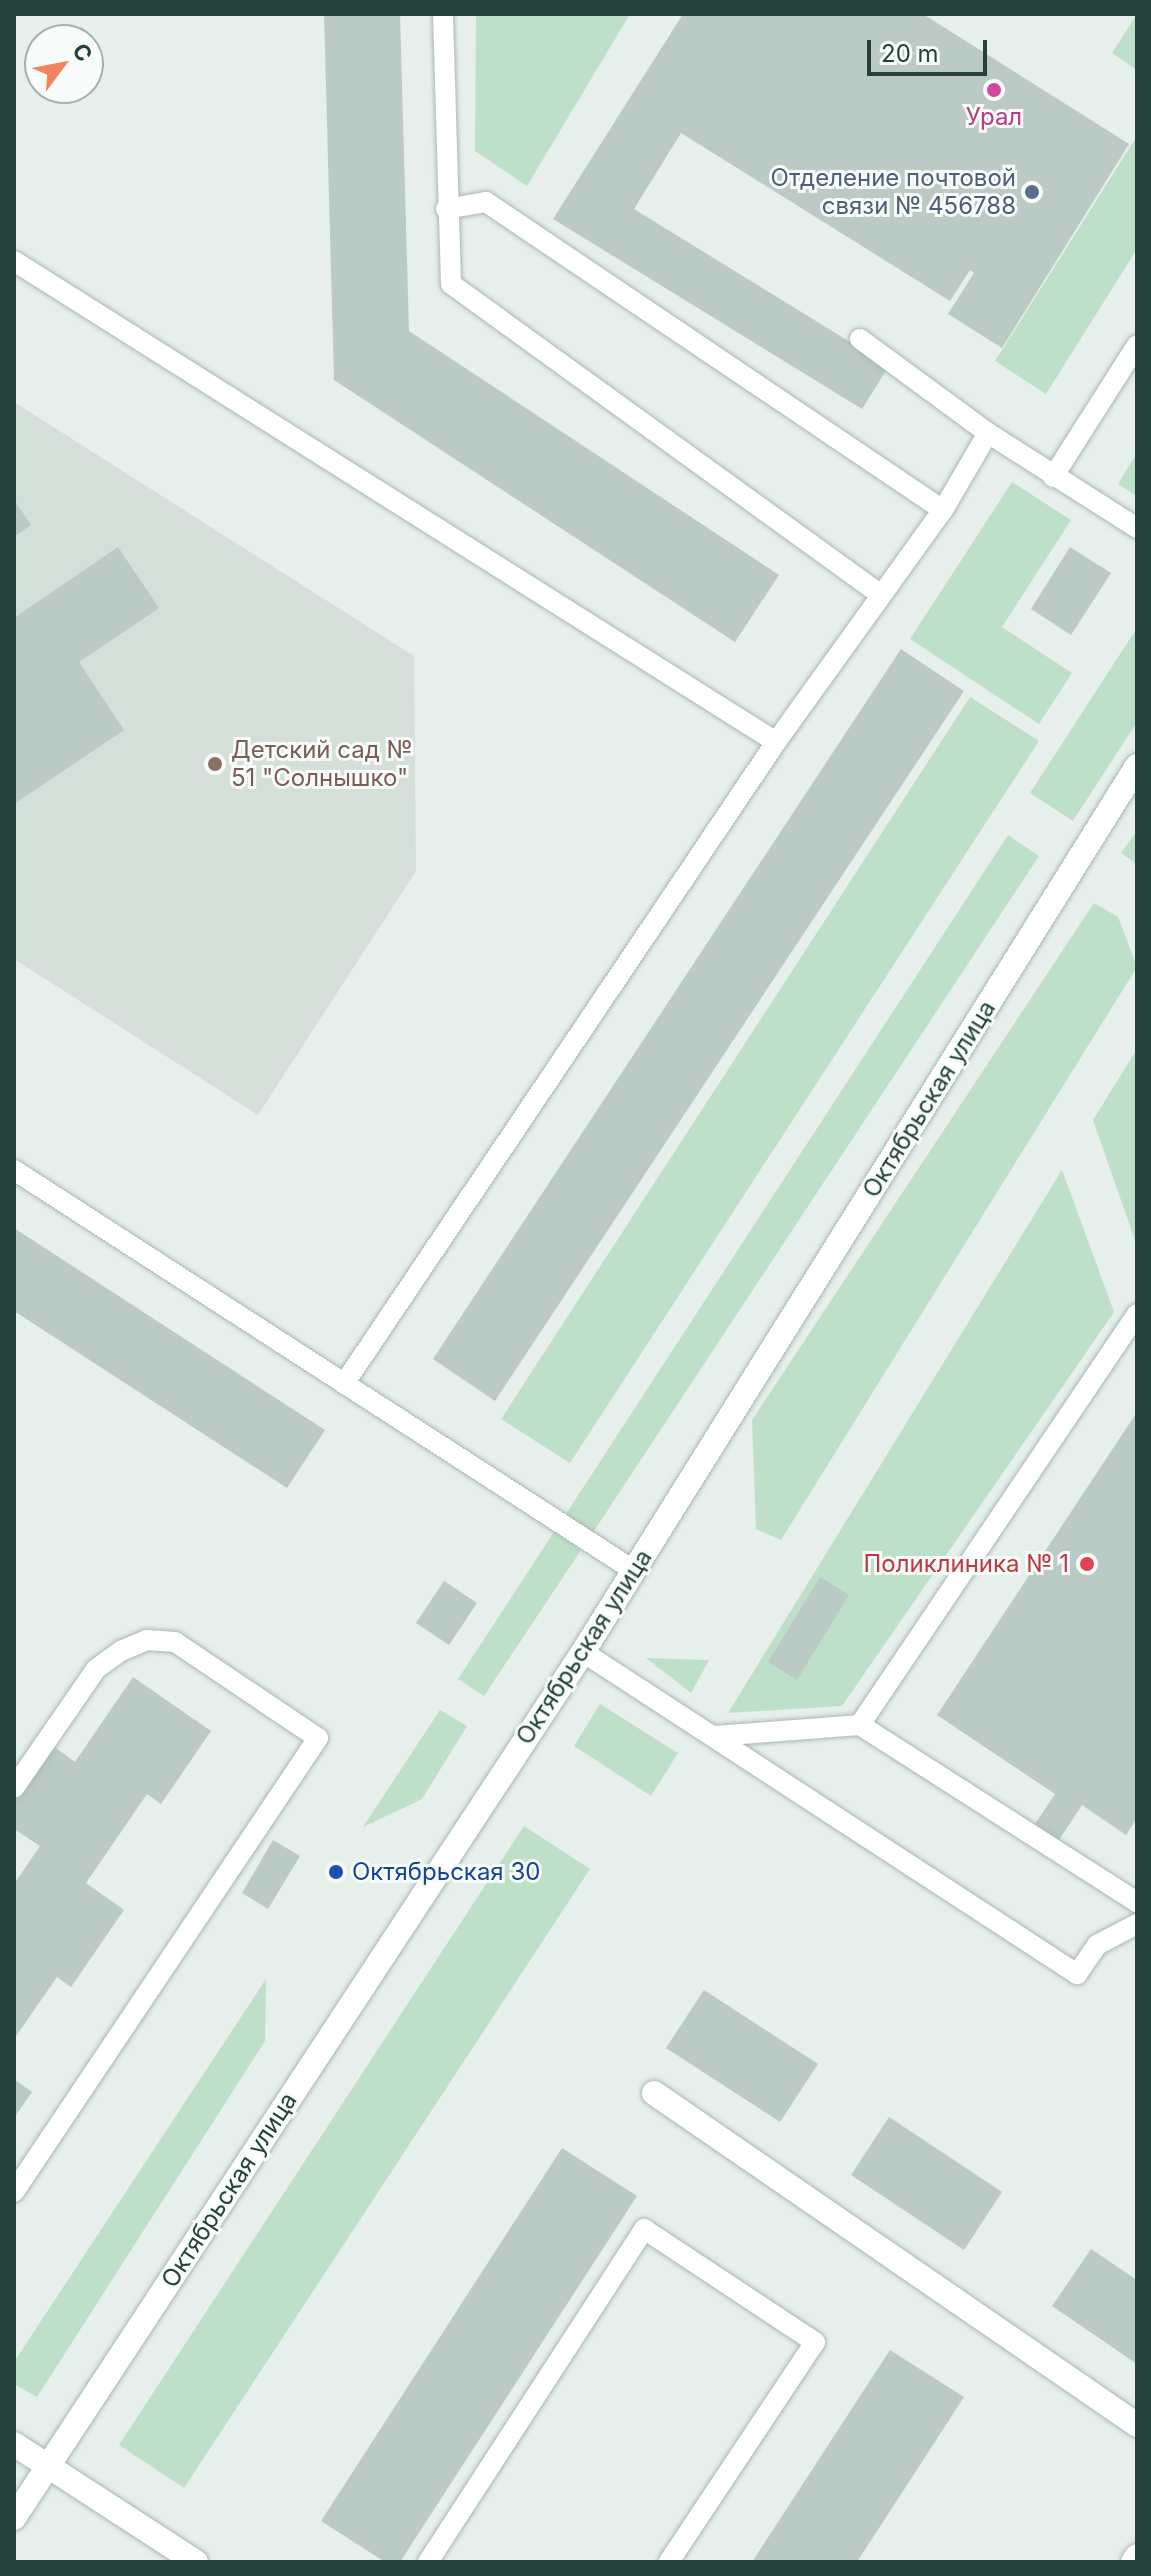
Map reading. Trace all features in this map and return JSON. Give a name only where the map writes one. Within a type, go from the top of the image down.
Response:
[{"type":"street","name":"Октябрьская улица","points":[[14,2518],[583,1652],[1133,779]]},
{"type":"street","points":[[654,2093],[1137,2425]]},
{"type":"street","points":[[14,2444],[196,2562]]},
{"type":"street","points":[[1133,2562],[1137,2556]]},
{"type":"lane","points":[[443,14],[446,209],[451,284],[881,595]]},
{"type":"lane","points":[[446,209],[486,202],[943,510]]},
{"type":"lane","points":[[14,261],[776,742]]},
{"type":"lane","points":[[860,339],[988,433],[1137,528]]},
{"type":"lane","points":[[1053,477],[1137,345]]},
{"type":"lane","points":[[344,1384],[776,742],[943,510],[988,433]]},
{"type":"lane","points":[[14,1170],[633,1570]]},
{"type":"lane","points":[[860,1725],[1137,1314]]},
{"type":"lane","points":[[14,1788],[96,1669],[121,1651],[147,1640],[175,1642],[318,1738],[14,2192]]},
{"type":"lane","points":[[583,1652],[1077,1974],[1097,1945],[1137,1924]]},
{"type":"lane","points":[[714,1736],[860,1725],[1137,1902]]},
{"type":"lane","points":[[428,2562],[644,2229],[815,2342],[669,2562]]},
{"type":"shaded area","name":"Детский сад № 51 \"Солнышко\"","points":[[14,402],[414,656],[416,871],[258,1115],[14,959]]},
{"type":"green space","points":[[476,14],[630,14],[527,186],[475,151]]},
{"type":"green space","points":[[1137,14],[1137,70],[1112,53]]},
{"type":"green space","points":[[1137,136],[1137,249],[1046,394],[995,361]]},
{"type":"green space","points":[[1137,453],[1137,496],[1118,484]]},
{"type":"green space","points":[[1012,482],[1071,520],[1002,627],[1072,673],[1039,724],[910,639]]},
{"type":"green space","points":[[1137,628],[1137,722],[1073,821],[1030,793]]},
{"type":"green space","points":[[970,697],[1039,741],[570,1463],[501,1419]]},
{"type":"green space","points":[[1137,831],[1137,864],[1121,853]]},
{"type":"green space","points":[[1008,835],[1039,856],[590,1537],[564,1517]]},
{"type":"green space","points":[[1094,903],[1118,917],[1137,967],[781,1540],[756,1529],[752,1420]]},
{"type":"green space","points":[[1137,1049],[1137,1246],[1093,1120]]},
{"type":"green space","points":[[1062,1170],[1114,1312],[842,1706],[728,1713]]},
{"type":"green space","points":[[554,1532],[581,1550],[484,1696],[458,1679]]},
{"type":"green space","points":[[646,1658],[709,1660],[691,1693]]},
{"type":"green space","points":[[600,1704],[678,1753],[651,1796],[574,1746]]},
{"type":"green space","points":[[440,1710],[467,1726],[422,1799],[363,1827]]},
{"type":"green space","points":[[524,1826],[590,1869],[184,2488],[119,2445]]},
{"type":"green space","points":[[266,1979],[265,2041],[37,2397],[14,2384],[14,2362]]},
{"type":"building","points":[[324,14],[400,14],[409,331],[779,575],[735,642],[334,380]]},
{"type":"building","points":[[683,14],[923,14],[1129,144],[1002,348],[948,314],[974,273],[970,270],[950,301],[681,133],[634,209],[889,366],[862,409],[553,219]]},
{"type":"building","points":[[14,500],[31,525],[14,537]]},
{"type":"building","points":[[118,547],[159,608],[79,662],[124,730],[14,804],[14,618]]},
{"type":"building","points":[[1070,547],[1111,573],[1071,635],[1031,609]]},
{"type":"building","points":[[901,649],[964,691],[495,1401],[433,1359]]},
{"type":"building","points":[[14,1228],[325,1430],[287,1488],[14,1311]]},
{"type":"building","name":"Поликлиника № 1","points":[[1137,1412],[1137,1818],[1126,1835],[1082,1805],[1059,1840],[1035,1824],[1055,1794],[937,1715]]},
{"type":"building","points":[[820,1577],[849,1595],[797,1680],[768,1662]]},
{"type":"building","points":[[444,1581],[477,1603],[449,1645],[416,1623]]},
{"type":"building","points":[[133,1677],[211,1731],[161,1804],[147,1794],[86,1883],[124,1910],[71,1987],[57,1977],[14,2039],[14,1884],[40,1846],[14,1829],[14,1795],[49,1743],[75,1762]]},
{"type":"building","points":[[273,1840],[300,1856],[268,1909],[242,1893]]},
{"type":"building","points":[[704,1990],[818,2064],[780,2122],[666,2048]]},
{"type":"building","points":[[14,2079],[32,2092],[14,2118]]},
{"type":"building","points":[[889,2117],[1002,2192],[964,2250],[851,2175]]},
{"type":"building","points":[[562,2148],[637,2196],[400,2562],[385,2562],[321,2521]]},
{"type":"building","points":[[1091,2249],[1137,2280],[1137,2364],[1052,2306]]},
{"type":"building","points":[[890,2350],[964,2397],[857,2562],[752,2562]]},
{"type":"place","name":"Урал","points":[[994,90]]},
{"type":"place","name":"Отделение почтовой связи № 456788","points":[[1032,192]]},
{"type":"place","name":"Детский сад № 51 \"Солнышко\"","points":[[215,764]]},
{"type":"place","name":"Поликлиника № 1","points":[[1087,1564]]},
{"type":"place","name":"Октябрьская 30","points":[[336,1872]]}]
